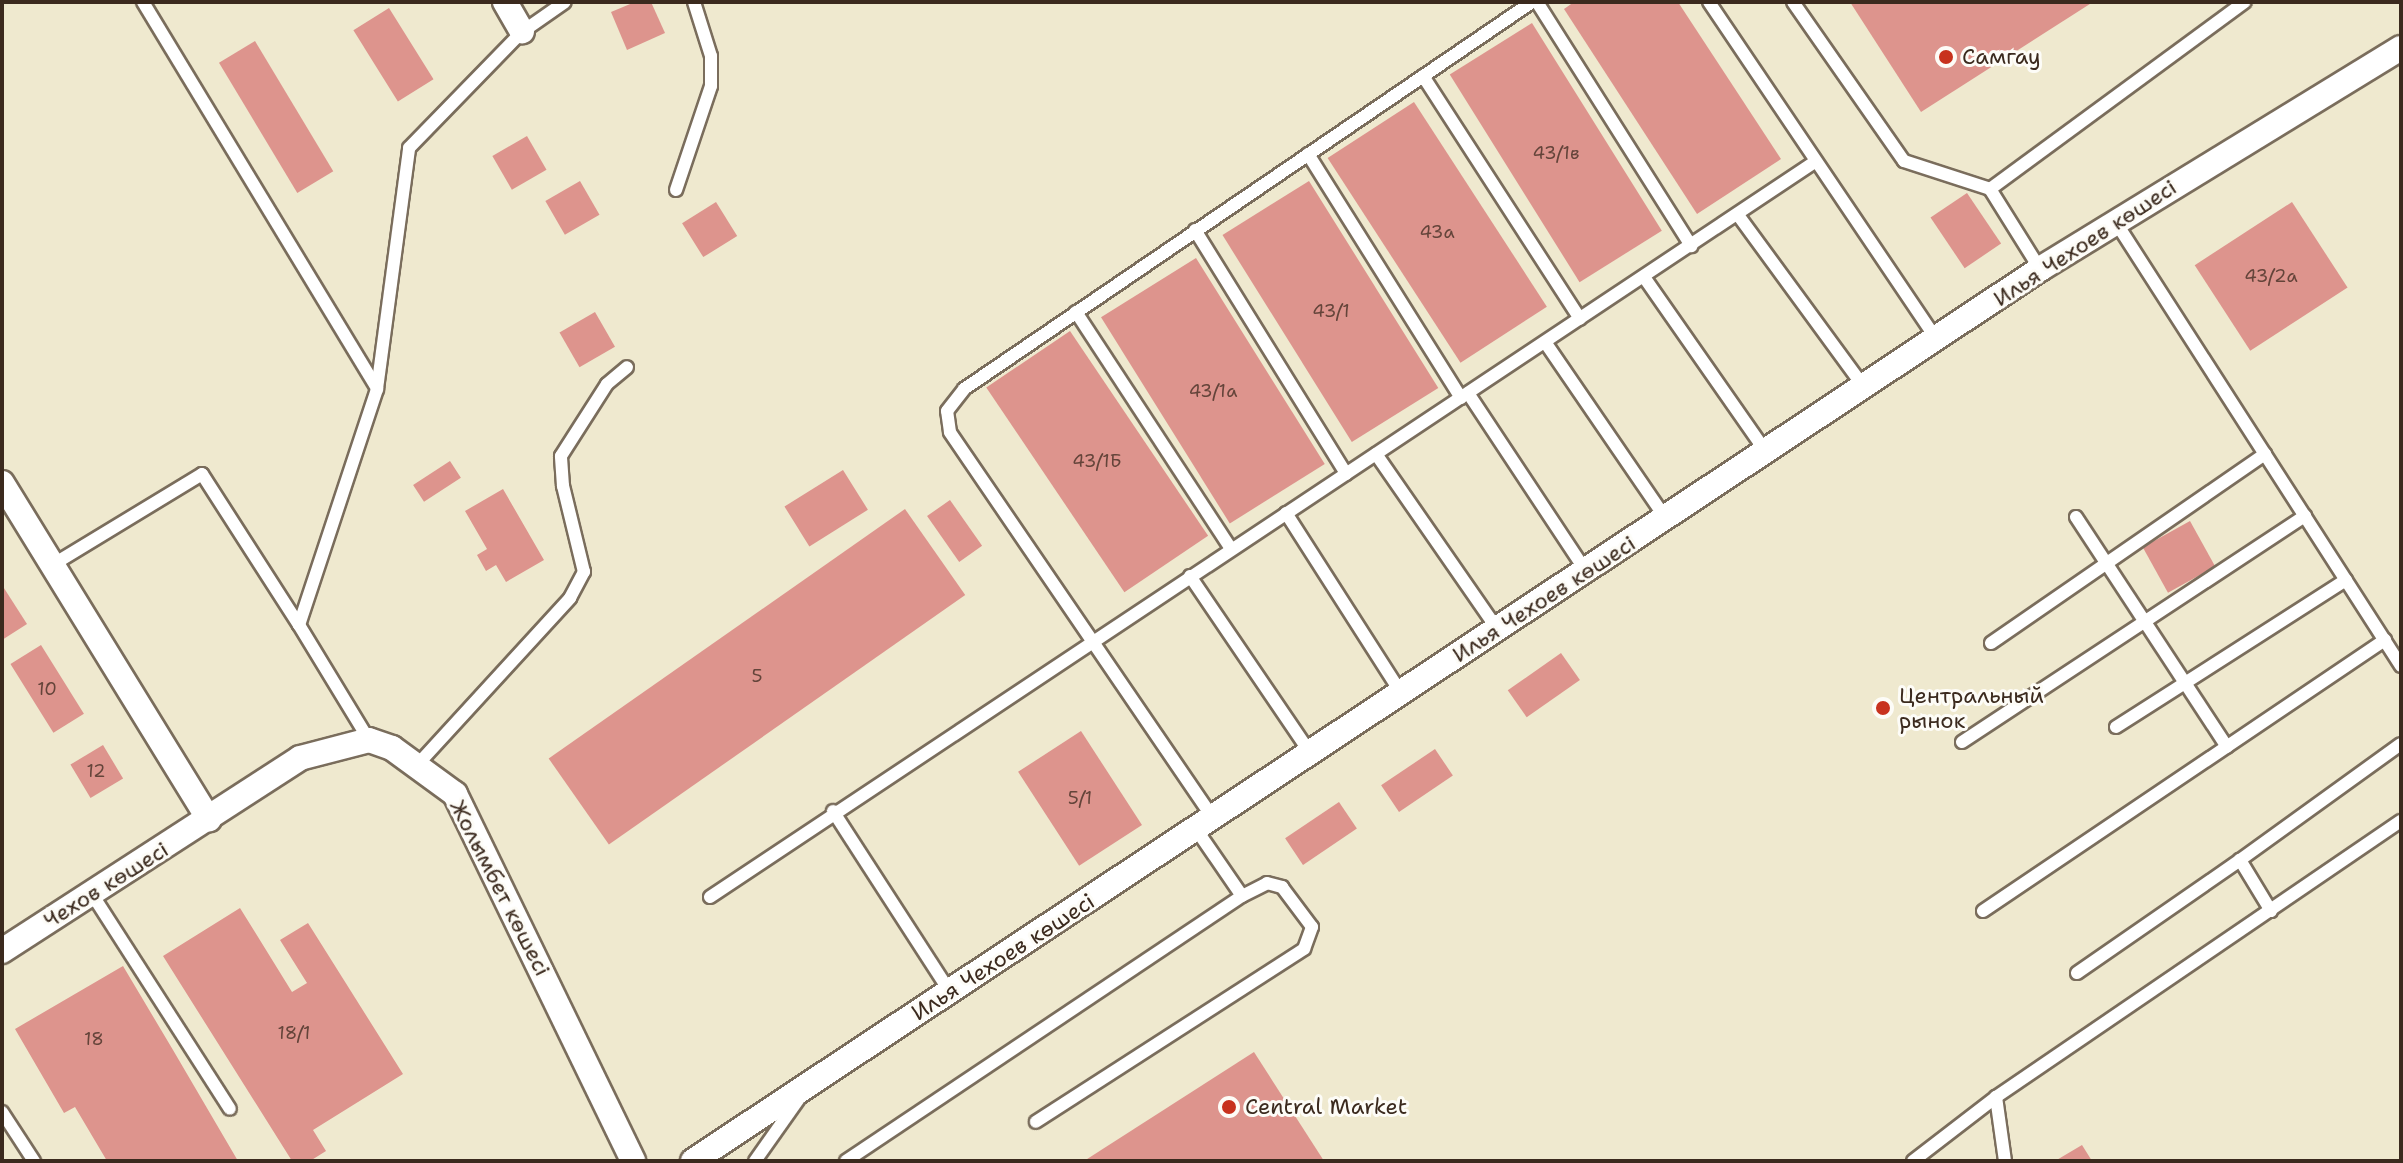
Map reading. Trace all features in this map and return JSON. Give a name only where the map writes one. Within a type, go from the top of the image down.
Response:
[{"type":"street","points":[[505,2],[522,32]]},
{"type":"street","name":"Илья Чехоев көшесі","points":[[693,1161],[2040,269],[2401,48]]},
{"type":"street","points":[[2,483],[49,567],[209,820],[300,758],[369,740]]},
{"type":"street","name":"Жолымбет көшесі","points":[[369,740],[419,763],[455,794],[633,1161]]},
{"type":"street","name":"Чехов көшесі","points":[[2,951],[209,820]]},
{"type":"lane","points":[[143,2],[377,389]]},
{"type":"lane","points":[[299,625],[377,389],[409,148],[522,32],[565,2]]},
{"type":"lane","points":[[676,190],[711,86],[711,56],[694,2]]},
{"type":"lane","points":[[1242,896],[1205,823],[1093,642],[950,432],[947,411],[964,389],[1534,2],[1691,246]]},
{"type":"lane","points":[[1709,2],[1813,163],[1937,340]]},
{"type":"lane","points":[[1793,2],[1904,161],[1990,189],[2040,269]]},
{"type":"lane","points":[[1990,189],[2245,2]]},
{"type":"lane","points":[[1423,76],[1580,319]]},
{"type":"lane","points":[[1308,154],[1464,395],[1586,571]]},
{"type":"lane","points":[[710,897],[833,811],[1093,642],[1813,163]]},
{"type":"lane","points":[[1738,215],[1864,388]]},
{"type":"lane","points":[[2115,221],[2401,666]]},
{"type":"lane","points":[[1195,230],[1346,474]]},
{"type":"lane","points":[[1644,277],[1766,452]]},
{"type":"lane","points":[[1076,312],[1231,549]]},
{"type":"lane","points":[[1545,342],[1666,519]]},
{"type":"lane","points":[[419,763],[570,598],[584,572],[563,486],[561,456],[607,384],[627,367]]},
{"type":"lane","points":[[1376,454],[1498,630]]},
{"type":"lane","points":[[1991,643],[2265,454]]},
{"type":"lane","points":[[49,567],[202,474],[369,740]]},
{"type":"lane","points":[[1286,513],[1401,693]]},
{"type":"lane","points":[[1962,742],[2305,516]]},
{"type":"lane","points":[[2076,517],[2109,562],[2227,747]]},
{"type":"lane","points":[[1190,576],[1311,754]]},
{"type":"lane","points":[[2116,727],[2346,580]]},
{"type":"lane","points":[[1983,911],[2385,640]]},
{"type":"lane","points":[[2077,973],[2401,744]]},
{"type":"lane","points":[[833,811],[950,992]]},
{"type":"lane","points":[[1913,1161],[1996,1097],[2401,821]]},
{"type":"lane","points":[[2240,860],[2271,911]]},
{"type":"lane","points":[[846,1161],[1242,896],[1267,883],[1282,887],[1312,927],[1312,937],[1304,949],[1036,1122]]},
{"type":"lane","points":[[92,894],[230,1109]]},
{"type":"lane","points":[[755,1161],[809,1084]]},
{"type":"lane","points":[[1996,1097],[2005,1161]]},
{"type":"lane","points":[[2,1112],[34,1161]]},
{"type":"building","points":[[635,2],[651,2],[665,33],[627,50],[611,12]]},
{"type":"building","points":[[1574,2],[1678,2],[1781,159],[1697,214],[1564,9]]},
{"type":"building","name":"Самгау","points":[[1850,2],[2093,2],[1921,112]]},
{"type":"building","points":[[389,8],[434,79],[398,101],[353,30]]},
{"type":"building","points":[[1532,23],[1662,231],[1580,282],[1450,74]]},
{"type":"building","points":[[255,41],[333,171],[297,193],[219,63]]},
{"type":"building","points":[[1414,102],[1547,307],[1461,363],[1328,158]]},
{"type":"building","points":[[527,136],[546,170],[512,190],[492,156]]},
{"type":"building","points":[[580,181],[600,215],[565,235],[545,201]]},
{"type":"building","points":[[1309,181],[1438,388],[1352,442],[1222,235]]},
{"type":"building","points":[[1967,193],[2001,244],[1965,268],[1931,218]]},
{"type":"building","points":[[716,202],[737,236],[703,257],[682,223]]},
{"type":"building","points":[[2292,202],[2348,288],[2250,351],[2195,265]]},
{"type":"building","points":[[1196,258],[1325,464],[1230,523],[1101,317]]},
{"type":"building","points":[[595,312],[615,347],[579,367],[559,332]]},
{"type":"building","points":[[1070,331],[1208,536],[1124,592],[986,387]]},
{"type":"building","points":[[450,461],[461,478],[424,502],[413,485]]},
{"type":"building","points":[[843,470],[868,510],[809,546],[784,507]]},
{"type":"building","points":[[503,489],[544,560],[506,582],[496,565],[486,571],[477,555],[487,549],[465,511]]},
{"type":"building","points":[[950,500],[982,546],[959,562],[927,516]]},
{"type":"building","points":[[905,509],[965,595],[609,845],[549,759]]},
{"type":"building","points":[[2190,521],[2215,566],[2168,593],[2143,547]]},
{"type":"building","points":[[2,585],[27,624],[2,640]]},
{"type":"building","points":[[41,645],[84,714],[53,733],[10,664]]},
{"type":"building","points":[[1561,653],[1580,680],[1527,717],[1508,690]]},
{"type":"building","points":[[1081,731],[1142,825],[1079,866],[1018,772]]},
{"type":"building","points":[[103,745],[123,778],[91,798],[70,765]]},
{"type":"building","points":[[1435,749],[1453,776],[1399,812],[1381,785]]},
{"type":"building","points":[[1339,802],[1357,829],[1303,865],[1285,838]]},
{"type":"building","points":[[240,908],[292,992],[307,983],[280,940],[308,923],[403,1074],[313,1130],[326,1151],[310,1161],[292,1161],[163,956]]},
{"type":"building","points":[[123,966],[238,1161],[107,1161],[75,1107],[64,1113],[15,1029]]},
{"type":"building","name":"Central Market","points":[[1254,1052],[1324,1161],[1084,1161]]},
{"type":"building","points":[[2082,1145],[2092,1161],[2055,1161]]},
{"type":"place","name":"Самгау","points":[[1946,57]]},
{"type":"place","name":"Центральный рынок","points":[[1883,708]]},
{"type":"place","name":"Central Market","points":[[1229,1107]]}]
